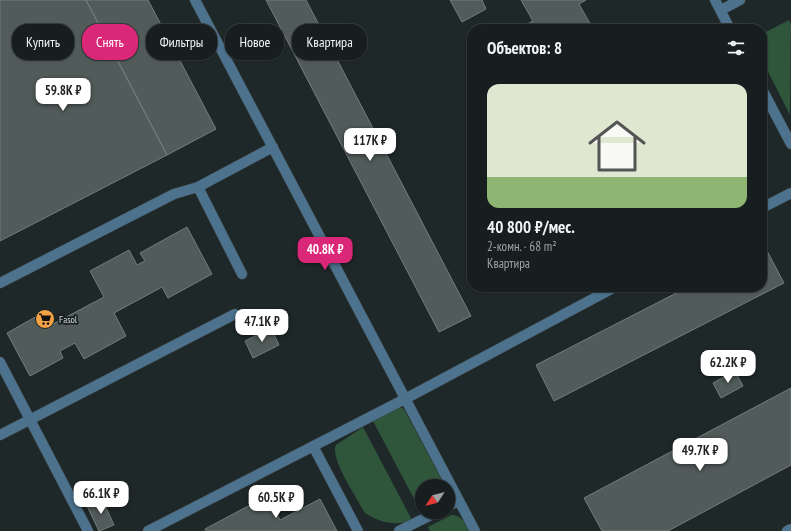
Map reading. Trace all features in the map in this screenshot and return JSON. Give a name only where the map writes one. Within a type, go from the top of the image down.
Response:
[{"type":"street","points":[[195,0],[474,531]]},
{"type":"street","points":[[715,0],[728,24]]},
{"type":"street","points":[[721,10],[740,0]]},
{"type":"street","points":[[767,98],[791,144]]},
{"type":"street","points":[[0,283],[174,194],[198,187],[272,147]]},
{"type":"street","points":[[198,187],[242,274]]},
{"type":"street","points":[[767,205],[791,193]]},
{"type":"street","points":[[148,531],[405,399],[605,292]]},
{"type":"street","points":[[0,435],[235,314]]},
{"type":"street","points":[[0,362],[88,531]]},
{"type":"street","points":[[313,446],[358,531]]},
{"type":"street","points":[[455,503],[459,501]]},
{"type":"street","points":[[399,531],[423,519]]},
{"type":"street","points":[[787,531],[791,529]]},
{"type":"green space","points":[[789,20],[791,24],[790,115],[767,70],[767,31]]},
{"type":"green space","points":[[399,407],[404,409],[441,479],[415,479],[415,501],[373,421]]},
{"type":"green space","points":[[363,427],[412,520],[394,523],[376,519],[365,513],[345,479],[337,459],[335,451],[336,445]]},
{"type":"green space","points":[[455,515],[464,522],[469,531],[430,531],[428,527],[443,519],[455,519]]},
{"type":"building","points":[[0,0],[86,0],[99,24],[82,24],[82,60],[117,60],[167,155],[0,241]]},
{"type":"building","points":[[86,0],[148,0],[161,24],[146,24],[146,60],[180,60],[216,129],[167,155],[117,60],[138,60],[138,24],[99,24]]},
{"type":"building","points":[[266,0],[306,0],[319,24],[292,24],[292,50],[284,35],[284,24],[279,24]]},
{"type":"building","points":[[450,0],[482,0],[486,9],[462,22]]},
{"type":"building","points":[[521,0],[586,0],[579,4],[590,24],[527,24],[533,21]]},
{"type":"building","points":[[297,60],[337,60],[471,316],[439,332]]},
{"type":"building","points":[[187,227],[212,274],[168,298],[162,287],[114,313],[126,336],[84,359],[75,343],[60,351],[63,358],[30,376],[7,333],[46,311],[53,324],[104,297],[90,271],[129,250],[137,265],[145,261],[140,253]]},
{"type":"building","points":[[767,251],[784,283],[767,292]]},
{"type":"building","points":[[678,292],[766,292],[554,401],[536,365]]},
{"type":"building","points":[[271,328],[279,345],[253,358],[245,341]]},
{"type":"building","points":[[735,371],[743,386],[721,398],[713,383]]},
{"type":"building","points":[[791,388],[791,465],[668,531],[602,531],[584,498]]},
{"type":"building","points":[[267,496],[280,520],[320,499],[337,531],[206,531],[205,529]]},
{"type":"building","points":[[102,499],[114,525],[99,531],[87,506]]},
{"type":"place","name":"Fasol","points":[[45,319]]}]
